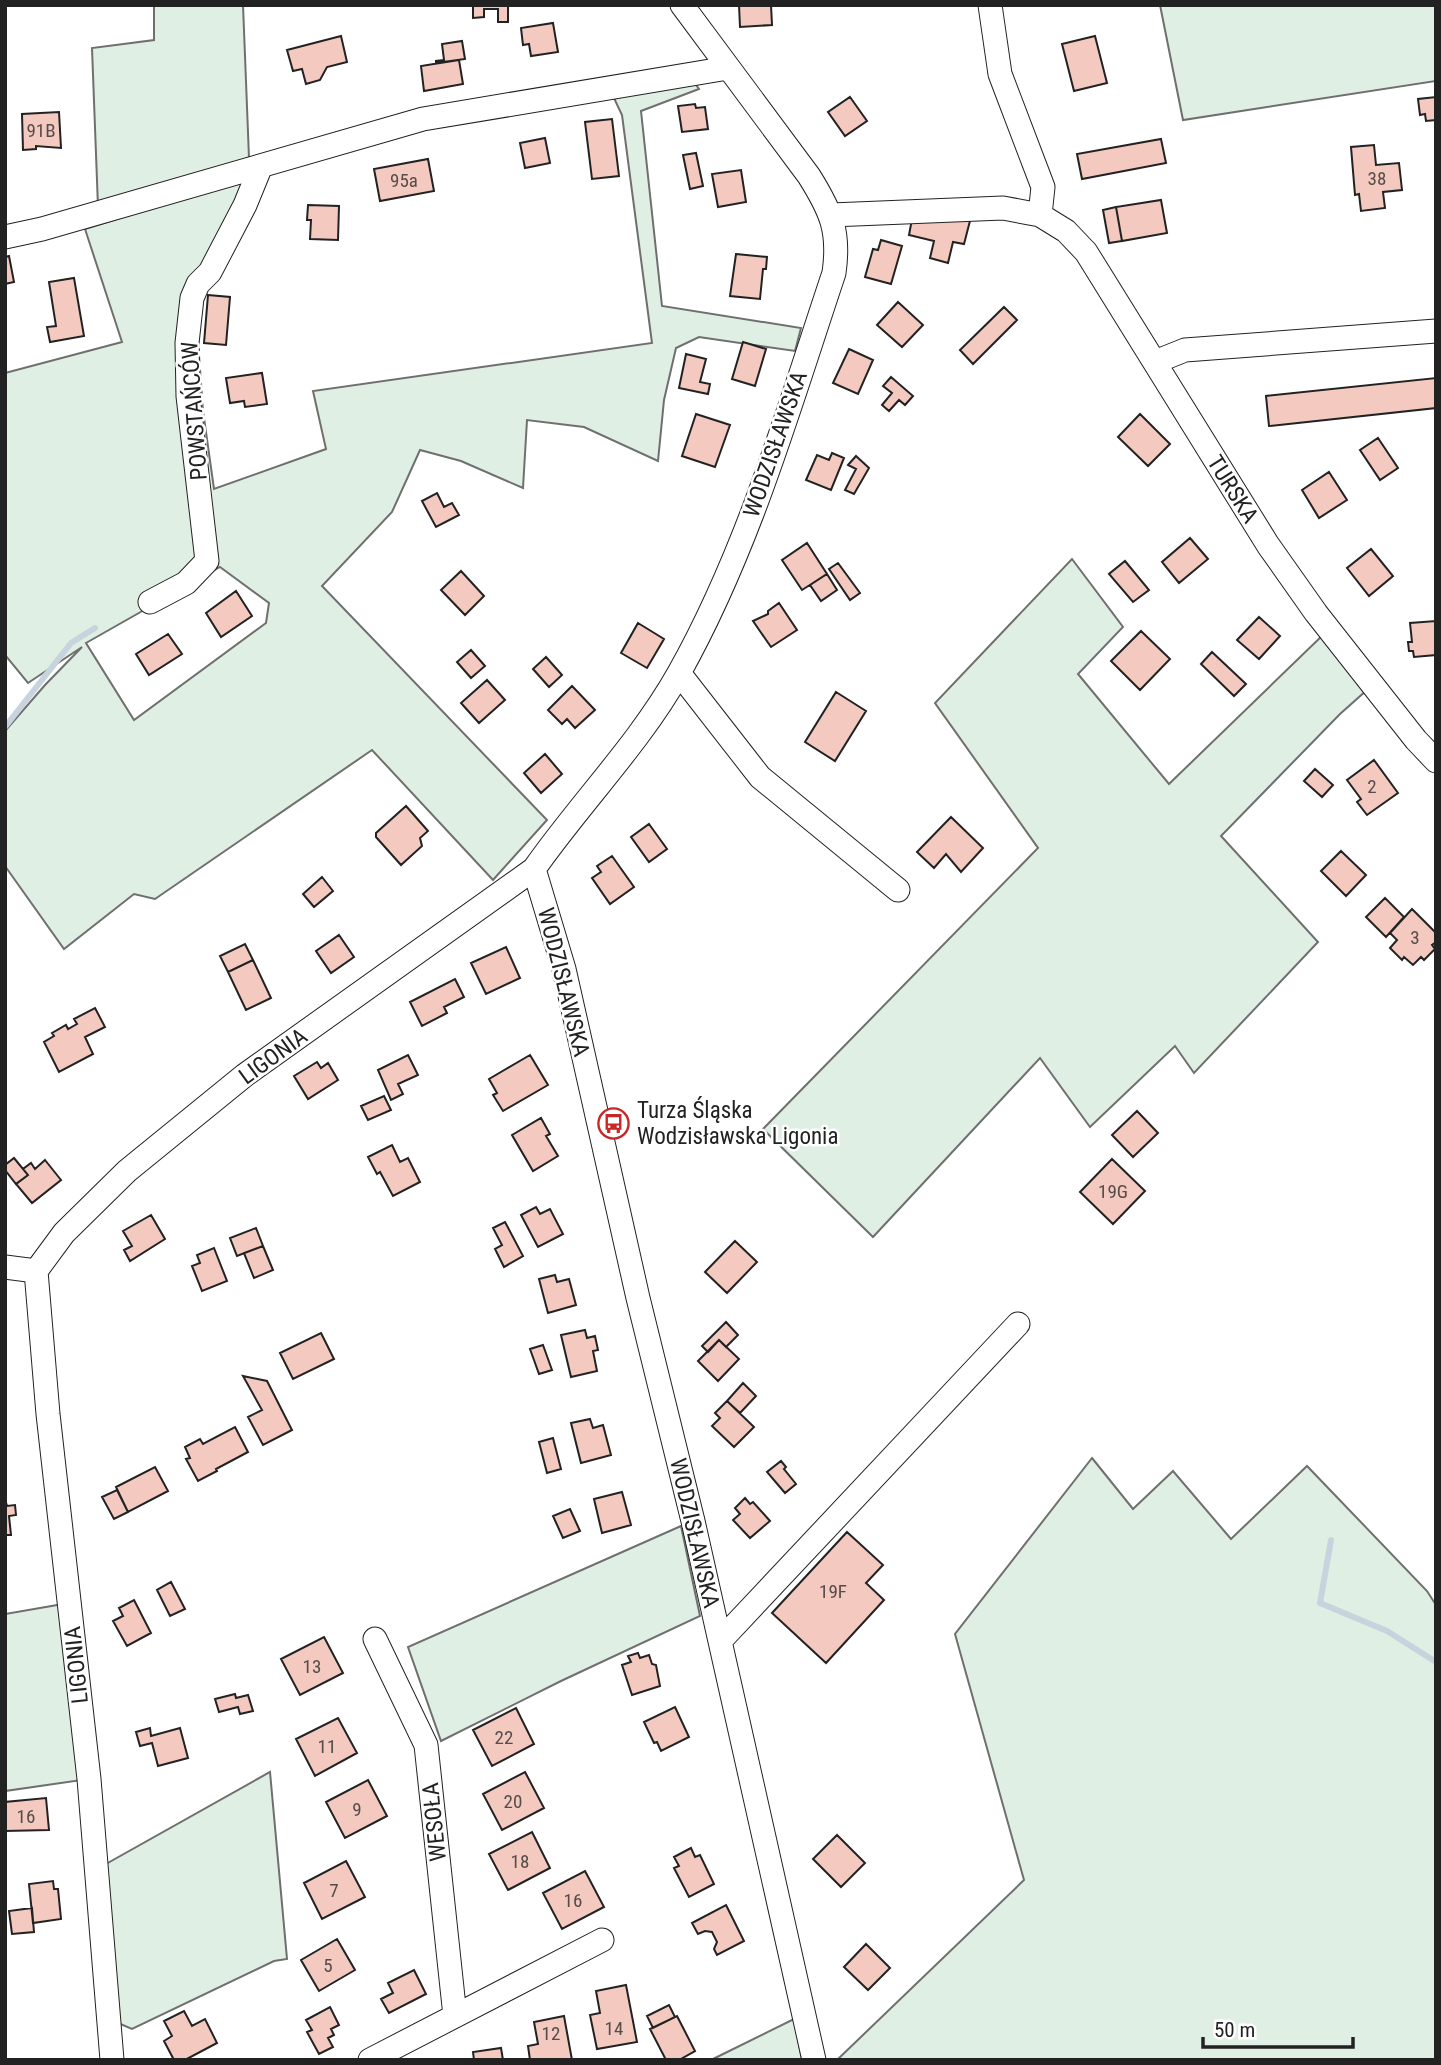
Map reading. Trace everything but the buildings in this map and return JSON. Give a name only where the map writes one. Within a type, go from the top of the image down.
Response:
[{"type":"street","name":"WODZISŁAWSKA","points":[[682,5],[809,176],[831,215],[836,240],[834,273],[765,479],[723,584],[679,673],[627,752],[564,826],[534,869],[564,968],[814,2060]]},
{"type":"street","points":[[990,5],[1000,74],[1043,187],[1040,215]]},
{"type":"street","points":[[5,237],[424,119],[728,68]]},
{"type":"street","name":"POWSTAŃCÓW","points":[[150,602],[186,583],[207,561],[188,396],[187,343],[192,298],[198,284],[210,272],[245,205],[261,166]]},
{"type":"street","name":"TURSKA","points":[[831,215],[1003,208],[1040,215],[1066,231],[1086,251],[1268,545],[1316,613],[1416,740],[1436,761]]},
{"type":"street","points":[[1155,362],[1185,350],[1436,331]]},
{"type":"street","points":[[679,673],[760,777],[898,890]]},
{"type":"street","name":"LIGONIA","points":[[112,2060],[89,1779],[48,1414],[36,1271],[64,1233],[127,1171],[234,1084],[534,869]]},
{"type":"street","points":[[5,1267],[36,1271]]},
{"type":"street","points":[[720,1641],[1018,1324]]},
{"type":"street","name":"WESOŁA","points":[[375,1639],[426,1745],[455,2016]]},
{"type":"street","points":[[370,2060],[602,1940]]},
{"type":"green space","points":[[154,5],[243,5],[249,158],[98,207],[92,48],[154,40]]},
{"type":"green space","points":[[1160,5],[1436,5],[1436,81],[1183,120]]},
{"type":"green space","points":[[694,82],[699,89],[641,111],[662,306],[801,328],[795,351],[699,337],[676,348],[664,400],[658,461],[584,427],[527,420],[523,488],[461,461],[420,450],[392,512],[322,586],[547,820],[493,880],[372,750],[155,899],[134,894],[64,949],[5,866],[5,731],[82,647],[28,683],[5,655],[5,373],[122,342],[85,229],[258,175],[196,313],[203,411],[214,489],[326,449],[313,391],[652,343],[622,115],[613,96]],"holes":[[[220,567],[269,603],[266,623],[134,720],[86,643]]]},
{"type":"green space","points":[[1072,559],[1123,627],[1078,674],[1169,784],[1326,632],[1368,689],[1340,714],[1221,836],[1318,942],[1194,1073],[1175,1046],[1090,1127],[1040,1058],[873,1237],[763,1129],[1038,848],[935,703]]},
{"type":"green space","points":[[1092,1458],[1133,1509],[1173,1471],[1231,1539],[1307,1466],[1427,1591],[1436,1605],[1436,2060],[837,2060],[1024,1880],[955,1634]]},
{"type":"green space","points":[[681,1526],[700,1616],[441,1741],[408,1647]]},
{"type":"green space","points":[[69,1603],[89,1779],[5,1791],[5,1614]]},
{"type":"green space","points":[[270,1772],[287,1959],[274,1961],[132,2029],[118,2023],[106,1864]]},
{"type":"green space","points":[[794,2019],[802,2060],[711,2060]]},
{"type":"waterway","points":[[5,727],[71,643],[95,628]]},
{"type":"waterway","points":[[1331,1540],[1320,1603],[1387,1631],[1436,1662]]},
{"type":"place","name":"Turza Śląska Wodzisławska Ligonia","points":[[614,1123]]}]
